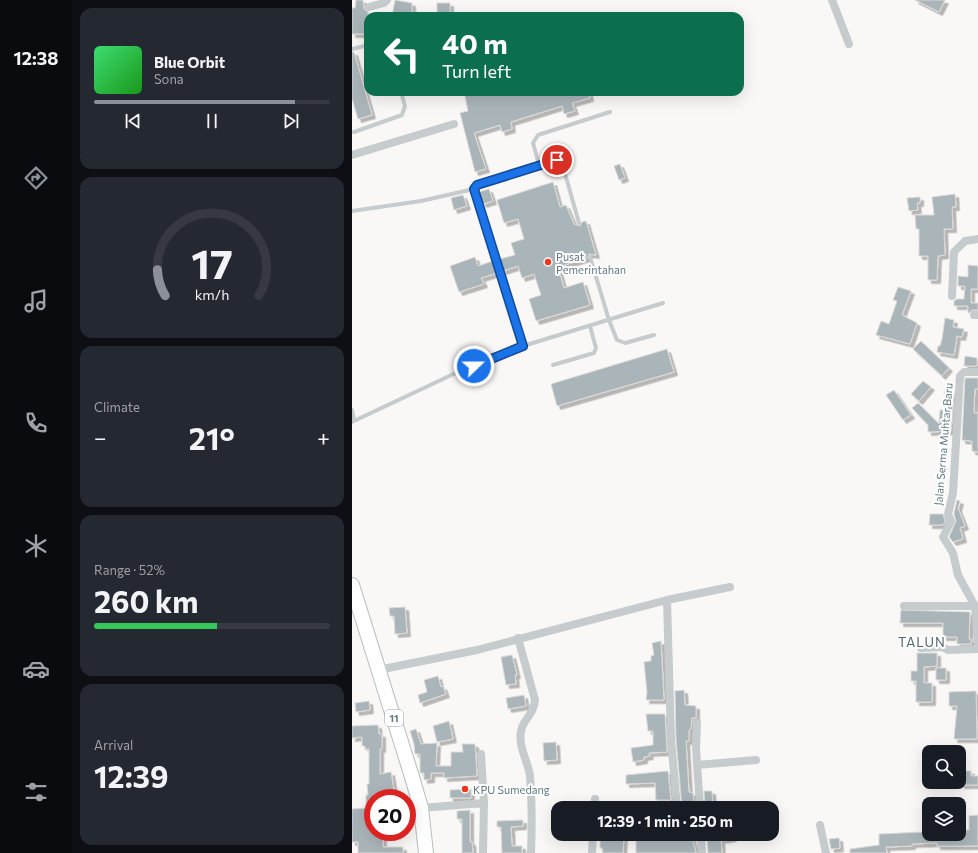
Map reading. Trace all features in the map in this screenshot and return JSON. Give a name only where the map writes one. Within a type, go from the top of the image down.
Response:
[{"type":"highway","name":"11","points":[[352,585],[421,808],[426,853]]},
{"type":"street","points":[[369,8],[384,3],[387,0]]},
{"type":"street","points":[[832,0],[849,44]]},
{"type":"street","points":[[352,155],[454,124]]},
{"type":"street","points":[[952,296],[952,258],[954,252],[965,241],[978,238]]},
{"type":"street","name":"Jalan Serma Muhtar Baru","points":[[978,372],[964,372],[960,376],[953,493],[948,514],[951,521],[943,537],[953,553],[958,575],[975,606],[978,625],[978,642]]},
{"type":"street","points":[[378,670],[477,650],[667,600],[730,587]]},
{"type":"street","points":[[667,600],[671,739],[676,801]]},
{"type":"street","points":[[904,606],[975,606]]},
{"type":"street","points":[[518,638],[535,700],[534,708],[521,730],[522,750],[530,773],[532,813],[531,853]]},
{"type":"street","points":[[921,648],[942,647],[948,650],[978,649]]},
{"type":"street","points":[[697,723],[697,765],[700,801]]},
{"type":"street","points":[[481,754],[484,803],[483,853]]},
{"type":"street","points":[[697,765],[756,760]]},
{"type":"street","points":[[421,808],[484,803]]},
{"type":"street","points":[[820,824],[826,853]]},
{"type":"street","points":[[592,853],[593,841]]},
{"type":"street","points":[[701,841],[702,853]]},
{"type":"lane","points":[[352,49],[364,46]]},
{"type":"lane","points":[[352,126],[353,132],[402,115],[405,106],[402,96]]},
{"type":"lane","points":[[539,165],[533,143],[538,135],[610,112]]},
{"type":"lane","points":[[352,212],[421,201],[474,189],[477,185],[557,160],[561,161],[579,222]]},
{"type":"lane","points":[[474,189],[523,346]]},
{"type":"lane","points":[[590,257],[609,320],[619,342],[625,343],[654,335]]},
{"type":"lane","points":[[352,410],[353,421],[462,370],[523,346],[663,303]]},
{"type":"lane","points":[[553,365],[594,353],[596,348],[590,326]]},
{"type":"building","points":[[356,0],[363,0],[364,9],[368,12],[364,12],[364,34],[352,34],[352,8],[355,8]]},
{"type":"building","points":[[395,0],[412,3],[412,12],[393,12]]},
{"type":"building","points":[[915,0],[945,0],[939,12]]},
{"type":"building","points":[[437,3],[450,3],[450,12],[437,12]]},
{"type":"building","points":[[352,52],[354,52],[364,87],[364,96],[367,96],[372,115],[358,119],[352,99]]},
{"type":"building","points":[[465,96],[590,96],[590,98],[572,103],[575,111],[564,114],[562,106],[511,122],[512,129],[502,132],[500,125],[474,133],[486,169],[475,172],[460,113],[468,111]]},
{"type":"building","points":[[620,164],[625,178],[619,180],[614,166]]},
{"type":"building","points":[[553,182],[560,207],[566,205],[574,224],[580,226],[582,222],[586,221],[596,255],[589,254],[587,258],[558,267],[564,288],[583,282],[590,305],[536,321],[529,299],[541,295],[534,274],[522,278],[518,266],[503,271],[500,259],[515,255],[511,243],[524,239],[518,219],[504,223],[497,200]]},
{"type":"building","points":[[489,189],[493,201],[483,204],[479,192]]},
{"type":"building","points":[[955,194],[956,207],[952,207],[953,229],[944,229],[945,255],[938,256],[937,280],[928,280],[928,256],[919,256],[919,229],[916,229],[915,215],[934,215],[932,197]]},
{"type":"building","points":[[463,195],[467,206],[454,210],[451,198]]},
{"type":"building","points":[[920,197],[920,203],[917,203],[918,210],[909,211],[907,198]]},
{"type":"building","points":[[475,257],[478,266],[493,261],[497,273],[481,278],[484,284],[459,292],[450,266]]},
{"type":"building","points":[[968,265],[978,266],[978,289],[971,289],[971,303],[978,303],[978,310],[972,310],[969,313],[968,306],[954,306],[954,301],[957,299],[964,299],[965,286],[958,286],[958,276],[968,277]]},
{"type":"building","points":[[898,287],[911,291],[902,315],[917,323],[910,344],[876,335],[881,321],[889,324],[897,301],[893,300]]},
{"type":"building","points":[[945,318],[954,320],[953,327],[964,329],[962,337],[957,336],[954,355],[937,352],[938,346],[940,346],[942,339]]},
{"type":"building","points":[[921,341],[949,368],[942,376],[913,349]]},
{"type":"building","points":[[667,349],[674,372],[557,406],[551,384]]},
{"type":"building","points":[[965,356],[977,358],[977,366],[964,366]]},
{"type":"building","points":[[965,378],[978,378],[978,389],[975,389],[974,413],[978,413],[978,452],[972,451],[972,441],[962,440]]},
{"type":"building","points":[[923,381],[931,387],[919,401],[911,394]]},
{"type":"building","points":[[894,390],[911,415],[903,420],[886,395]]},
{"type":"building","points":[[945,390],[954,391],[951,431],[928,432],[928,425],[912,408],[918,403],[939,424],[940,410],[944,410]]},
{"type":"building","points":[[957,500],[960,501],[958,508],[965,526],[960,528],[963,539],[953,542],[949,537],[956,521],[954,514]]},
{"type":"building","points":[[930,514],[943,514],[945,521],[943,525],[929,525]]},
{"type":"building","points":[[405,607],[407,633],[395,634],[394,616],[390,616],[389,608]]},
{"type":"building","points":[[901,610],[970,612],[969,639],[971,639],[971,644],[957,644],[957,637],[943,637],[943,623],[900,623]]},
{"type":"building","points":[[661,641],[664,700],[646,700],[647,693],[644,662],[651,661],[651,656],[654,655],[652,643]]},
{"type":"building","points":[[917,653],[937,653],[937,666],[924,667],[924,683],[932,683],[932,702],[916,702],[916,681],[911,681],[911,671],[917,671]]},
{"type":"building","points":[[512,655],[517,675],[515,675],[516,684],[506,685],[501,657]]},
{"type":"building","points":[[936,668],[946,668],[946,680],[936,680]]},
{"type":"building","points":[[438,676],[441,687],[443,686],[446,694],[420,703],[418,695],[427,692],[424,680]]},
{"type":"building","points":[[684,690],[685,705],[696,706],[696,718],[692,718],[691,729],[689,730],[689,741],[686,741],[689,792],[693,793],[694,801],[681,801],[676,739],[675,691]]},
{"type":"building","points":[[976,691],[977,739],[954,739],[957,706],[949,706],[949,692]]},
{"type":"building","points":[[524,695],[526,706],[508,709],[506,698]]},
{"type":"building","points":[[369,701],[370,710],[356,712],[355,703]]},
{"type":"building","points":[[646,714],[665,714],[667,752],[649,753],[650,756],[644,757],[644,760],[633,762],[631,748],[653,745],[653,731],[648,731]]},
{"type":"building","points":[[449,721],[453,739],[437,742],[433,726]]},
{"type":"building","points":[[378,725],[379,734],[382,734],[382,749],[380,749],[380,774],[391,772],[394,789],[367,789],[367,784],[369,784],[369,749],[365,749],[365,746],[362,746],[362,737],[352,738],[352,726]]},
{"type":"building","points":[[416,729],[421,744],[437,743],[436,766],[451,766],[451,752],[463,752],[462,744],[475,744],[477,776],[444,778],[444,773],[431,773],[431,779],[424,780],[424,773],[420,773],[420,754],[415,754],[410,731]]},
{"type":"building","points":[[556,742],[557,760],[544,761],[543,743]]},
{"type":"building","points":[[668,771],[671,800],[656,800],[655,783],[626,784],[626,775]]},
{"type":"building","points":[[966,771],[971,771],[971,776],[978,776],[978,785],[966,785]]},
{"type":"building","points":[[471,789],[471,798],[450,798],[450,790]]},
{"type":"building","points":[[704,791],[712,791],[713,801],[705,801]]},
{"type":"building","points":[[364,808],[364,841],[383,841],[383,847],[403,847],[403,853],[358,853],[358,842],[352,842],[352,809]]},
{"type":"building","points":[[470,810],[470,842],[472,842],[473,853],[462,853],[462,819],[457,819],[457,811]]},
{"type":"building","points":[[978,815],[978,846],[937,846],[937,843],[912,844],[912,846],[886,847],[887,853],[850,853],[850,849],[879,845],[879,834],[922,832],[922,841],[966,841],[966,830],[969,830],[969,816]]},
{"type":"building","points":[[523,820],[523,826],[511,827],[512,846],[522,846],[522,853],[502,853],[501,827],[497,827],[497,821]]},
{"type":"building","points":[[839,838],[840,848],[831,849],[829,839]]},
{"type":"building","points":[[600,841],[624,841],[623,853],[603,853],[602,848],[600,848]]},
{"type":"building","points":[[636,841],[693,841],[696,853],[636,853]]},
{"type":"building","points":[[707,841],[721,841],[722,853],[708,853]]},
{"type":"place","name":"Pusat Pemerintahan","points":[[548,262]]},
{"type":"place","name":"KPU Sumedang","points":[[465,789]]},
{"type":"district","name":"TALUN","points":[[922,642]]},
{"type":"route","points":[[474,366],[523,346],[474,189],[477,185],[557,160]]}]
